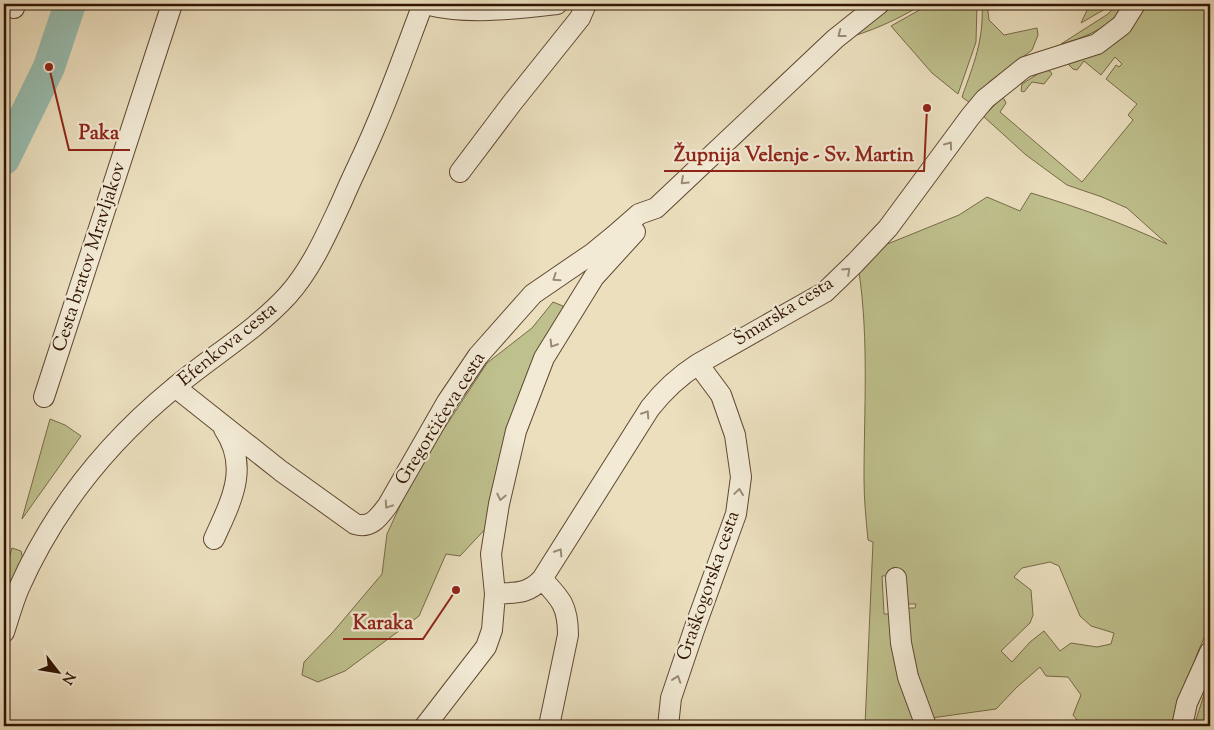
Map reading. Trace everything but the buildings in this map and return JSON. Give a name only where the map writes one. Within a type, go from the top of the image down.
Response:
[{"type":"street","name":"Cesta bratov Mravljakov","points":[[44,397],[172,4]]},
{"type":"street","points":[[424,4],[467,10],[557,4]]},
{"type":"street","name":"Efenkova cesta","points":[[4,632],[19,589],[38,550],[71,496],[106,454],[138,420],[175,388],[256,326],[289,294],[307,269],[324,238],[374,130],[424,4]]},
{"type":"street","points":[[460,172],[580,18],[586,4]]},
{"type":"street","name":"Gregorčičeva cesta","points":[[175,388],[281,471],[354,524],[368,525],[378,518],[388,505],[447,402],[478,356],[533,294],[616,235],[639,214],[656,208],[835,39],[879,4]]},
{"type":"street","name":"Šmarska cesta","points":[[495,594],[520,593],[534,588],[542,579],[650,408],[665,389],[698,364],[825,292],[856,263],[888,228],[985,99],[1025,67],[1097,44],[1122,25],[1134,4]]},
{"type":"street","points":[[425,726],[486,647],[492,630],[495,594],[491,554],[499,504],[516,431],[544,358],[594,277],[656,208]]},
{"type":"street","name":"Graškogorska cesta","points":[[668,726],[671,698],[736,514],[741,477],[735,435],[721,395],[698,364]]},
{"type":"street","points":[[214,539],[235,489],[237,470],[235,449],[221,424]]},
{"type":"street","points":[[896,578],[900,643],[908,677],[926,726]]},
{"type":"street","points":[[542,579],[562,600],[568,622],[568,635],[549,726]]},
{"type":"street","points":[[1182,726],[1187,703],[1210,652]]},
{"type":"green space","points":[[888,4],[923,4],[883,25],[840,40]]},
{"type":"green space","points":[[930,4],[977,4],[976,42],[958,94],[932,73],[891,26]]},
{"type":"green space","points":[[982,4],[987,4],[989,20],[1004,35],[1037,28],[1038,35],[1032,50],[989,82],[970,103],[962,97],[980,40]]},
{"type":"green space","points":[[1090,4],[1109,4],[1105,9],[1081,23]]},
{"type":"green space","points":[[1117,4],[1126,4],[1105,25],[1080,38],[1061,44],[1108,14]]},
{"type":"green space","points":[[1145,4],[1210,4],[1210,627],[1194,662],[1177,726],[1082,726],[1073,715],[1081,695],[1068,677],[1046,676],[1040,667],[996,709],[931,718],[924,704],[903,608],[915,608],[916,604],[903,604],[901,575],[882,576],[884,614],[895,614],[917,726],[865,726],[873,542],[868,540],[865,502],[865,350],[859,272],[880,247],[959,215],[987,197],[1020,211],[1031,193],[1100,216],[1167,244],[1127,208],[1067,185],[1026,155],[982,115],[989,111],[1001,98],[1004,99],[1006,103],[1000,112],[1082,182],[1133,120],[1128,115],[1137,104],[1106,79],[1116,65],[1119,67],[1122,64],[1115,57],[1101,75],[1084,61],[1077,70],[1069,65],[1070,62],[1139,16]],"holes":[[[1050,562],[1059,566],[1080,616],[1091,626],[1114,633],[1111,644],[1097,647],[1071,643],[1060,651],[1044,631],[1030,642],[1012,662],[1001,651],[1030,623],[1033,615],[1031,590],[1014,577],[1022,568]]]},
{"type":"green space","points":[[1044,70],[1050,71],[1052,74],[1044,84],[1032,82],[1024,92],[1021,91],[1022,84]]},
{"type":"green space","points":[[553,302],[563,306],[563,314],[489,525],[460,556],[446,554],[419,616],[345,671],[318,682],[302,675],[304,662],[333,632],[382,574],[387,534],[415,473],[487,363],[532,328]]},
{"type":"green space","points":[[50,419],[65,425],[81,436],[22,519]]},
{"type":"green space","points":[[12,548],[21,551],[23,560],[4,607],[4,575]]},
{"type":"green space","points":[[1210,676],[1210,726],[1194,726]]},
{"type":"waterway","points":[[4,159],[49,67],[70,4]]},
{"type":"place","name":"Paka","points":[[49,67]]},
{"type":"place","name":"Župnija Velenje - Sv. Martin","points":[[927,108]]},
{"type":"place","name":"Karaka","points":[[456,590]]}]
